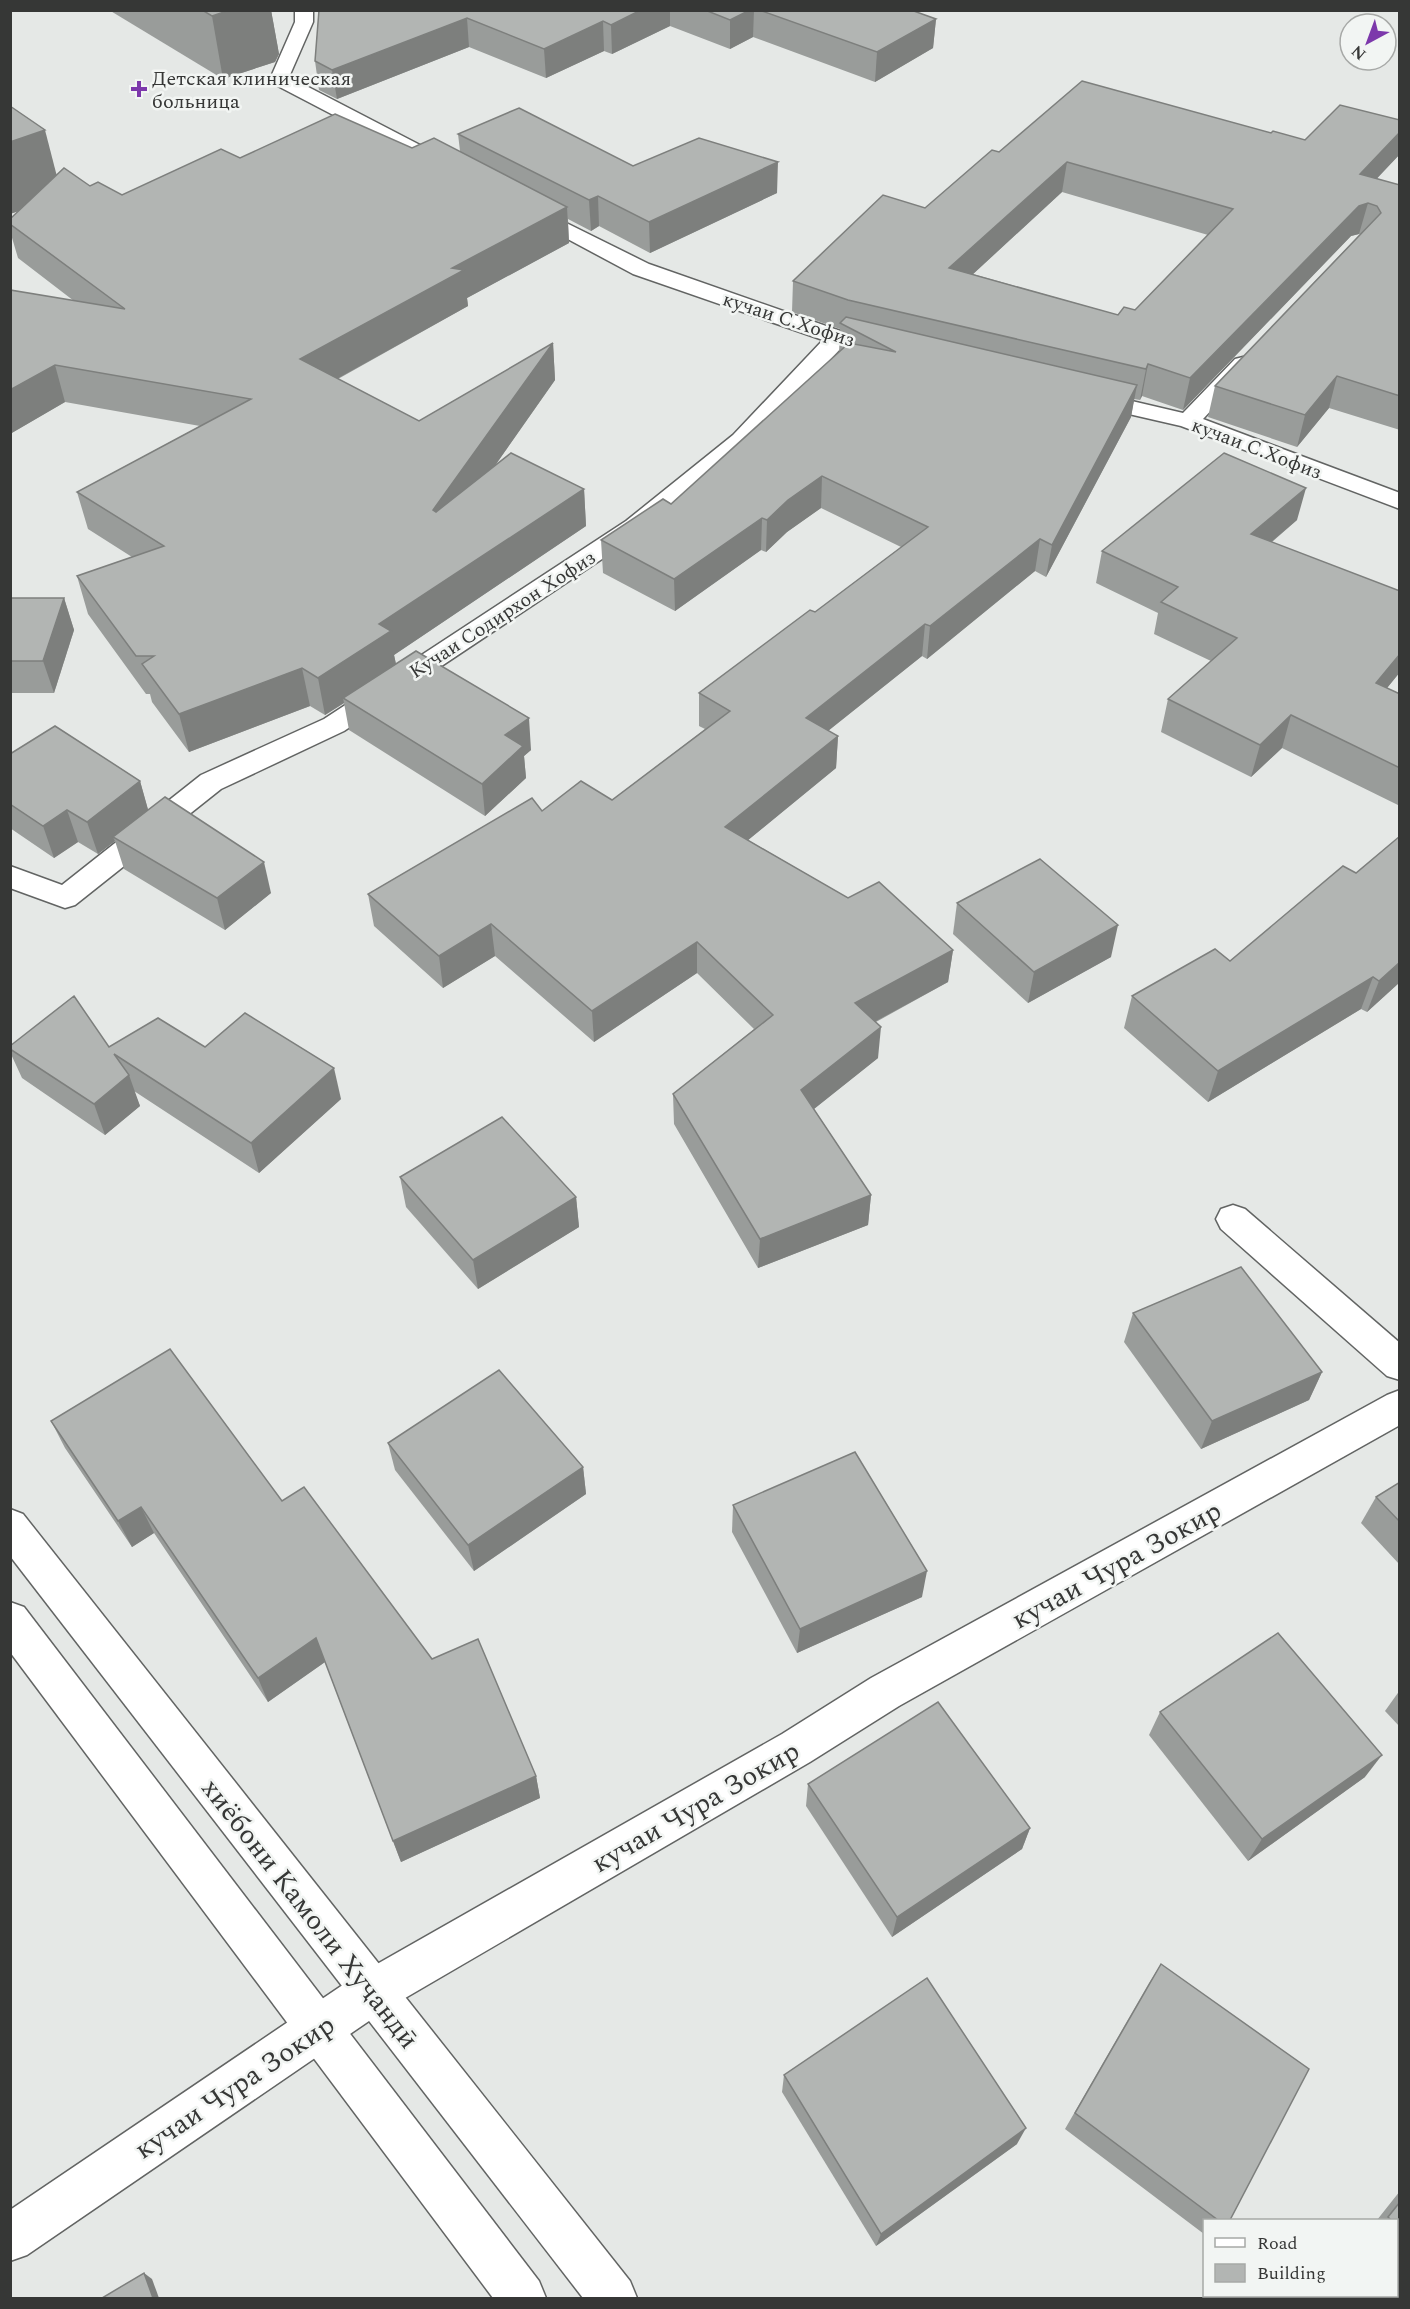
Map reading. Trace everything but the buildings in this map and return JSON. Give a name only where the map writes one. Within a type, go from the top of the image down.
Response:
[{"type":"street","points":[[304,10],[304,22],[279,79],[455,171]]},
{"type":"street","name":"кучаи С.Хофиз","points":[[507,199],[641,269],[838,338],[901,354]]},
{"type":"street","name":"Кучаи Содирхон Хофиз","points":[[10,876],[65,898],[211,782],[343,718],[635,526],[741,440],[838,338]]},
{"type":"street","points":[[1188,421],[1261,344]]},
{"type":"street","name":"кучаи С.Хофиз","points":[[1072,394],[1188,421],[1400,502]]},
{"type":"street","points":[[1233,1219],[1400,1365]]},
{"type":"street","name":"кучаи Чура Зокир","points":[[10,2238],[372,1992],[796,1748],[885,1692],[1400,1407]]},
{"type":"street","name":"хиёбони Камоли Хуҷандӣ","points":[[10,1526],[613,2298]]},
{"type":"street","points":[[10,1620],[522,2298]]},
{"type":"place","name":"Детская клиническая больница","points":[[139,89]]}]
